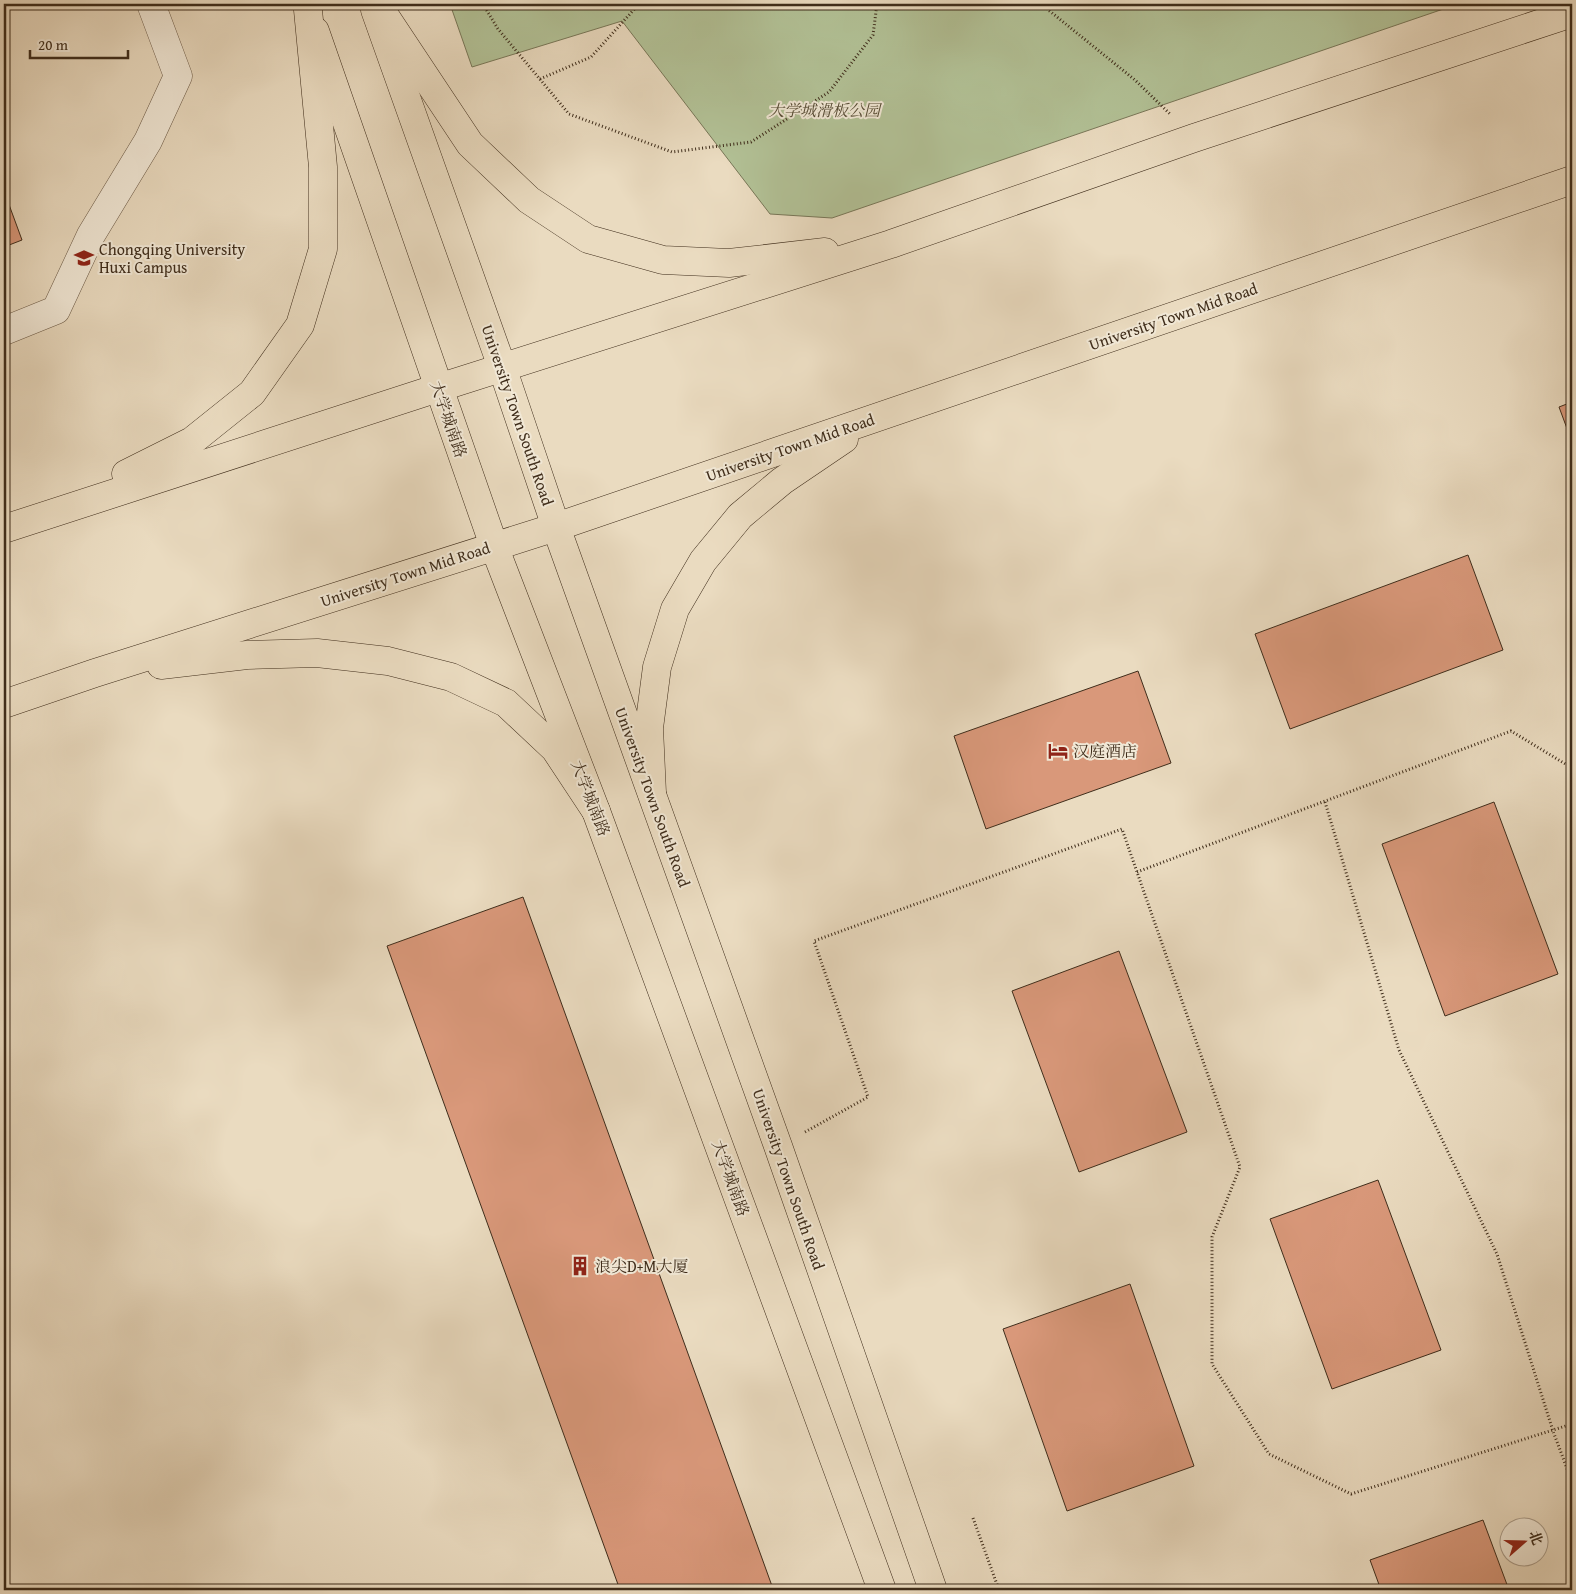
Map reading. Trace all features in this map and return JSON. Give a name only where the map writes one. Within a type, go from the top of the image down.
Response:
[{"type":"main road","points":[[375,4],[470,144],[529,200],[588,239],[663,260],[729,263],[891,244]]},
{"type":"main road","name":"University Town South Road","points":[[375,4],[556,527],[778,1146],[933,1590]]},
{"type":"main road","points":[[40,516],[192,442],[252,393],[300,325],[323,249],[323,167],[307,7]]},
{"type":"main road","name":"大学城南路","points":[[307,7],[494,546],[596,811],[882,1590]]},
{"type":"main road","points":[[4,529],[502,367],[891,244],[1194,138],[1572,13]]},
{"type":"main road","name":"University Town Mid Road","points":[[4,704],[95,673],[556,527],[1572,180]]},
{"type":"main road","points":[[652,793],[649,728],[658,667],[675,609],[703,561],[740,516],[782,480],[877,417]]},
{"type":"main road","points":[[95,673],[247,655],[316,653],[388,661],[451,677],[506,703],[555,749],[596,811]]},
{"type":"lane","points":[[4,331],[56,310],[91,236],[148,141],[178,76],[151,4]]},
{"type":"path","points":[[483,4],[498,29],[569,114],[672,152],[752,142],[830,92],[873,35],[877,4]]},
{"type":"path","points":[[540,79],[591,56],[639,4]]},
{"type":"path","points":[[1041,4],[1135,80],[1194,138]]},
{"type":"path","points":[[1137,872],[1511,731],[1572,768]]},
{"type":"path","points":[[1325,802],[1399,1050],[1497,1254],[1553,1431],[1572,1482]]},
{"type":"path","points":[[778,1146],[868,1097],[814,941],[1122,829],[1240,1167],[1212,1237],[1212,1364],[1269,1454],[1351,1494],[1572,1424]]},
{"type":"path","points":[[973,1518],[999,1590]]},
{"type":"green space","name":"大学城滑板公园","points":[[450,4],[1458,4],[832,218],[770,214],[622,21],[472,67]]},
{"type":"building","points":[[4,191],[22,240],[4,247]]},
{"type":"building","points":[[1572,402],[1572,442],[1559,407]]},
{"type":"building","points":[[1468,555],[1503,650],[1290,729],[1255,634]]},
{"type":"building","points":[[1138,671],[1171,763],[986,829],[954,736]]},
{"type":"building","points":[[1494,802],[1558,974],[1445,1016],[1382,844]]},
{"type":"building","name":"浪尖D+M大厦","points":[[523,897],[772,1586],[761,1590],[620,1590],[387,946]]},
{"type":"building","points":[[1119,951],[1187,1132],[1079,1172],[1012,991]]},
{"type":"building","points":[[1378,1180],[1441,1350],[1332,1389],[1270,1219]]},
{"type":"building","points":[[1130,1284],[1194,1466],[1067,1511],[1003,1329]]},
{"type":"building","points":[[1483,1520],[1498,1560],[1498,1566],[1500,1566],[1509,1590],[1381,1590],[1370,1560]]},
{"type":"place","name":"Chongqing University Huxi Campus","points":[[84,258]]},
{"type":"place","name":"汉庭酒店","points":[[1058,751]]},
{"type":"place","name":"浪尖D+M大厦","points":[[580,1266]]}]
